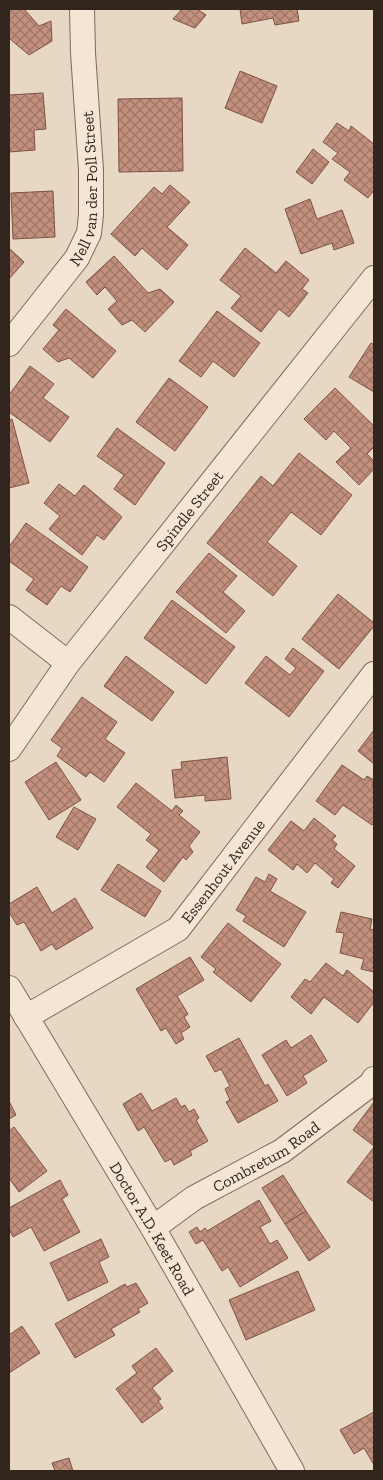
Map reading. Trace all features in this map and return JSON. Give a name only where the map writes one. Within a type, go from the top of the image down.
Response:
[{"type":"street","name":"Nell van der Poll Street","points":[[9,344],[78,258],[89,233],[91,170],[82,9]]},
{"type":"street","name":"Spindle Street","points":[[9,749],[68,663],[374,278]]},
{"type":"street","points":[[9,617],[68,663]]},
{"type":"street","name":"Essenhout Avenue","points":[[26,1017],[178,929],[374,674]]},
{"type":"street","name":"Doctor A.D. Keet Road","points":[[9,988],[153,1228],[292,1471]]},
{"type":"street","name":"Combretum Road","points":[[153,1228],[194,1198],[282,1151],[363,1090],[374,1079]]},
{"type":"building","points":[[9,9],[24,9],[39,26],[51,21],[52,41],[29,55],[9,40]]},
{"type":"building","points":[[182,9],[197,9],[206,15],[195,28],[173,19]]},
{"type":"building","points":[[240,9],[297,9],[299,21],[275,25],[273,18],[242,24]]},
{"type":"building","points":[[240,71],[277,86],[262,123],[225,108]]},
{"type":"building","points":[[43,93],[46,129],[34,130],[35,150],[9,152],[9,95]]},
{"type":"building","points":[[182,98],[183,171],[119,172],[118,99]]},
{"type":"building","points":[[337,123],[349,131],[351,126],[374,144],[374,190],[368,198],[344,180],[350,172],[332,159],[338,153],[323,142]]},
{"type":"building","points":[[313,149],[329,162],[312,184],[296,172]]},
{"type":"building","points":[[170,185],[190,202],[167,227],[188,245],[167,270],[142,248],[135,256],[111,234],[154,187],[162,194]]},
{"type":"building","points":[[53,191],[55,237],[13,239],[11,193]]},
{"type":"building","points":[[310,199],[317,219],[342,210],[354,243],[334,250],[332,243],[301,254],[285,209]]},
{"type":"building","points":[[9,248],[24,262],[9,279]]},
{"type":"building","points":[[245,248],[276,273],[286,261],[309,280],[302,289],[308,293],[289,317],[279,309],[261,332],[231,308],[241,296],[220,280]]},
{"type":"building","points":[[114,256],[148,293],[160,289],[174,302],[145,332],[132,320],[122,325],[108,309],[117,301],[105,287],[97,295],[86,282]]},
{"type":"building","points":[[66,309],[116,351],[93,378],[69,358],[58,362],[43,349],[59,330],[53,325]]},
{"type":"building","points":[[217,311],[260,343],[234,377],[213,361],[201,377],[179,361]]},
{"type":"building","points":[[371,343],[374,345],[374,392],[349,377]]},
{"type":"building","points":[[30,366],[54,384],[43,398],[69,417],[50,442],[9,412],[9,395]]},
{"type":"building","points":[[169,378],[208,407],[175,451],[136,422]]},
{"type":"building","points":[[335,388],[374,426],[374,447],[367,454],[374,461],[374,469],[359,485],[336,462],[351,448],[334,431],[326,440],[304,419]]},
{"type":"building","points":[[12,419],[29,483],[9,488],[9,420]]},
{"type":"building","points":[[117,428],[165,463],[135,505],[114,489],[124,475],[97,456]]},
{"type":"building","points":[[299,453],[352,495],[321,535],[291,512],[267,542],[297,566],[273,596],[207,543],[261,476],[273,486]]},
{"type":"building","points":[[59,484],[75,496],[84,485],[122,517],[104,540],[97,535],[82,555],[49,529],[60,516],[44,503]]},
{"type":"building","points":[[26,523],[88,567],[70,592],[61,586],[47,605],[26,590],[34,579],[9,561],[9,547]]},
{"type":"building","points":[[209,553],[237,576],[223,592],[245,611],[226,633],[176,592]]},
{"type":"building","points":[[338,594],[374,623],[374,626],[339,669],[302,639]]},
{"type":"building","points":[[172,600],[235,647],[206,684],[144,638]]},
{"type":"building","points":[[293,648],[324,671],[289,717],[245,683],[266,656],[290,675],[296,668],[285,659]]},
{"type":"building","points":[[126,656],[174,692],[152,721],[104,686]]},
{"type":"building","points":[[82,697],[117,722],[105,739],[125,753],[104,782],[90,772],[86,777],[57,756],[62,748],[51,740]]},
{"type":"building","points":[[374,730],[374,764],[358,751]]},
{"type":"building","points":[[227,757],[231,799],[205,801],[205,795],[175,798],[172,770],[182,769],[181,762]]},
{"type":"building","points":[[56,762],[81,800],[49,820],[25,782]]},
{"type":"building","points":[[342,765],[364,780],[367,776],[374,780],[372,786],[374,788],[374,822],[372,825],[343,805],[335,815],[316,801]]},
{"type":"building","points":[[136,783],[172,811],[176,805],[183,811],[179,815],[200,832],[189,846],[193,852],[186,860],[183,857],[164,882],[146,867],[159,850],[146,840],[151,834],[117,807]]},
{"type":"building","points":[[74,807],[96,819],[78,850],[56,837]]},
{"type":"building","points":[[314,818],[336,836],[332,840],[337,844],[334,849],[355,866],[338,888],[331,883],[334,879],[315,863],[307,873],[297,864],[293,870],[268,850],[291,821],[304,831]]},
{"type":"building","points":[[118,864],[161,891],[145,917],[101,890]]},
{"type":"building","points":[[269,874],[277,879],[270,891],[306,912],[284,947],[243,921],[246,916],[236,910],[256,877],[265,882]]},
{"type":"building","points":[[37,887],[52,913],[75,898],[93,928],[56,950],[52,944],[41,951],[24,922],[17,925],[9,912],[9,904]]},
{"type":"building","points":[[341,912],[372,919],[370,929],[374,930],[374,972],[361,969],[364,959],[340,953],[344,933],[336,932]]},
{"type":"building","points":[[228,923],[281,964],[251,1002],[213,972],[216,969],[201,957]]},
{"type":"building","points":[[190,957],[204,980],[177,996],[188,1014],[184,1017],[190,1027],[181,1033],[184,1039],[176,1044],[166,1028],[161,1031],[136,989]]},
{"type":"building","points":[[326,963],[343,976],[347,970],[374,992],[374,1002],[358,1023],[324,997],[311,1014],[291,997],[305,979],[310,982]]},
{"type":"building","points":[[311,1035],[327,1061],[303,1076],[307,1083],[287,1096],[262,1055],[286,1040],[291,1048]]},
{"type":"building","points":[[239,1038],[265,1086],[268,1084],[278,1101],[238,1123],[226,1102],[230,1100],[225,1089],[230,1086],[221,1069],[215,1072],[206,1056]]},
{"type":"building","points":[[141,1093],[152,1111],[176,1098],[181,1107],[185,1105],[189,1112],[194,1109],[199,1118],[196,1120],[208,1141],[190,1151],[192,1155],[174,1165],[171,1159],[165,1162],[144,1127],[138,1131],[123,1104]]},
{"type":"building","points":[[9,1101],[16,1115],[9,1119]]},
{"type":"building","points":[[374,1102],[374,1146],[353,1130]]},
{"type":"building","points":[[14,1127],[47,1171],[19,1192],[9,1178],[9,1131]]},
{"type":"building","points":[[374,1147],[374,1202],[347,1182]]},
{"type":"building","points":[[283,1175],[306,1211],[285,1224],[262,1188]]},
{"type":"building","points":[[60,1180],[68,1195],[62,1199],[80,1232],[44,1251],[31,1227],[13,1237],[9,1229],[9,1208]]},
{"type":"building","points":[[259,1200],[271,1221],[260,1227],[270,1244],[277,1240],[288,1258],[240,1287],[228,1267],[222,1271],[203,1240],[196,1244],[189,1232],[197,1227],[200,1232],[205,1228],[207,1231]]},
{"type":"building","points":[[306,1211],[330,1247],[309,1261],[285,1224]]},
{"type":"building","points":[[101,1239],[109,1257],[99,1262],[108,1282],[68,1301],[50,1263]]},
{"type":"building","points":[[298,1271],[315,1310],[246,1340],[229,1300]]},
{"type":"building","points":[[136,1283],[148,1303],[138,1309],[140,1312],[111,1329],[115,1335],[75,1358],[55,1324],[125,1284],[127,1287]]},
{"type":"building","points":[[22,1326],[40,1353],[9,1373],[9,1335]]},
{"type":"building","points":[[156,1348],[173,1371],[152,1388],[161,1399],[158,1401],[163,1408],[142,1423],[116,1389],[137,1373],[132,1366]]},
{"type":"building","points":[[374,1412],[374,1465],[364,1448],[354,1454],[340,1430]]},
{"type":"building","points":[[69,1458],[73,1471],[55,1471],[52,1463]]}]
